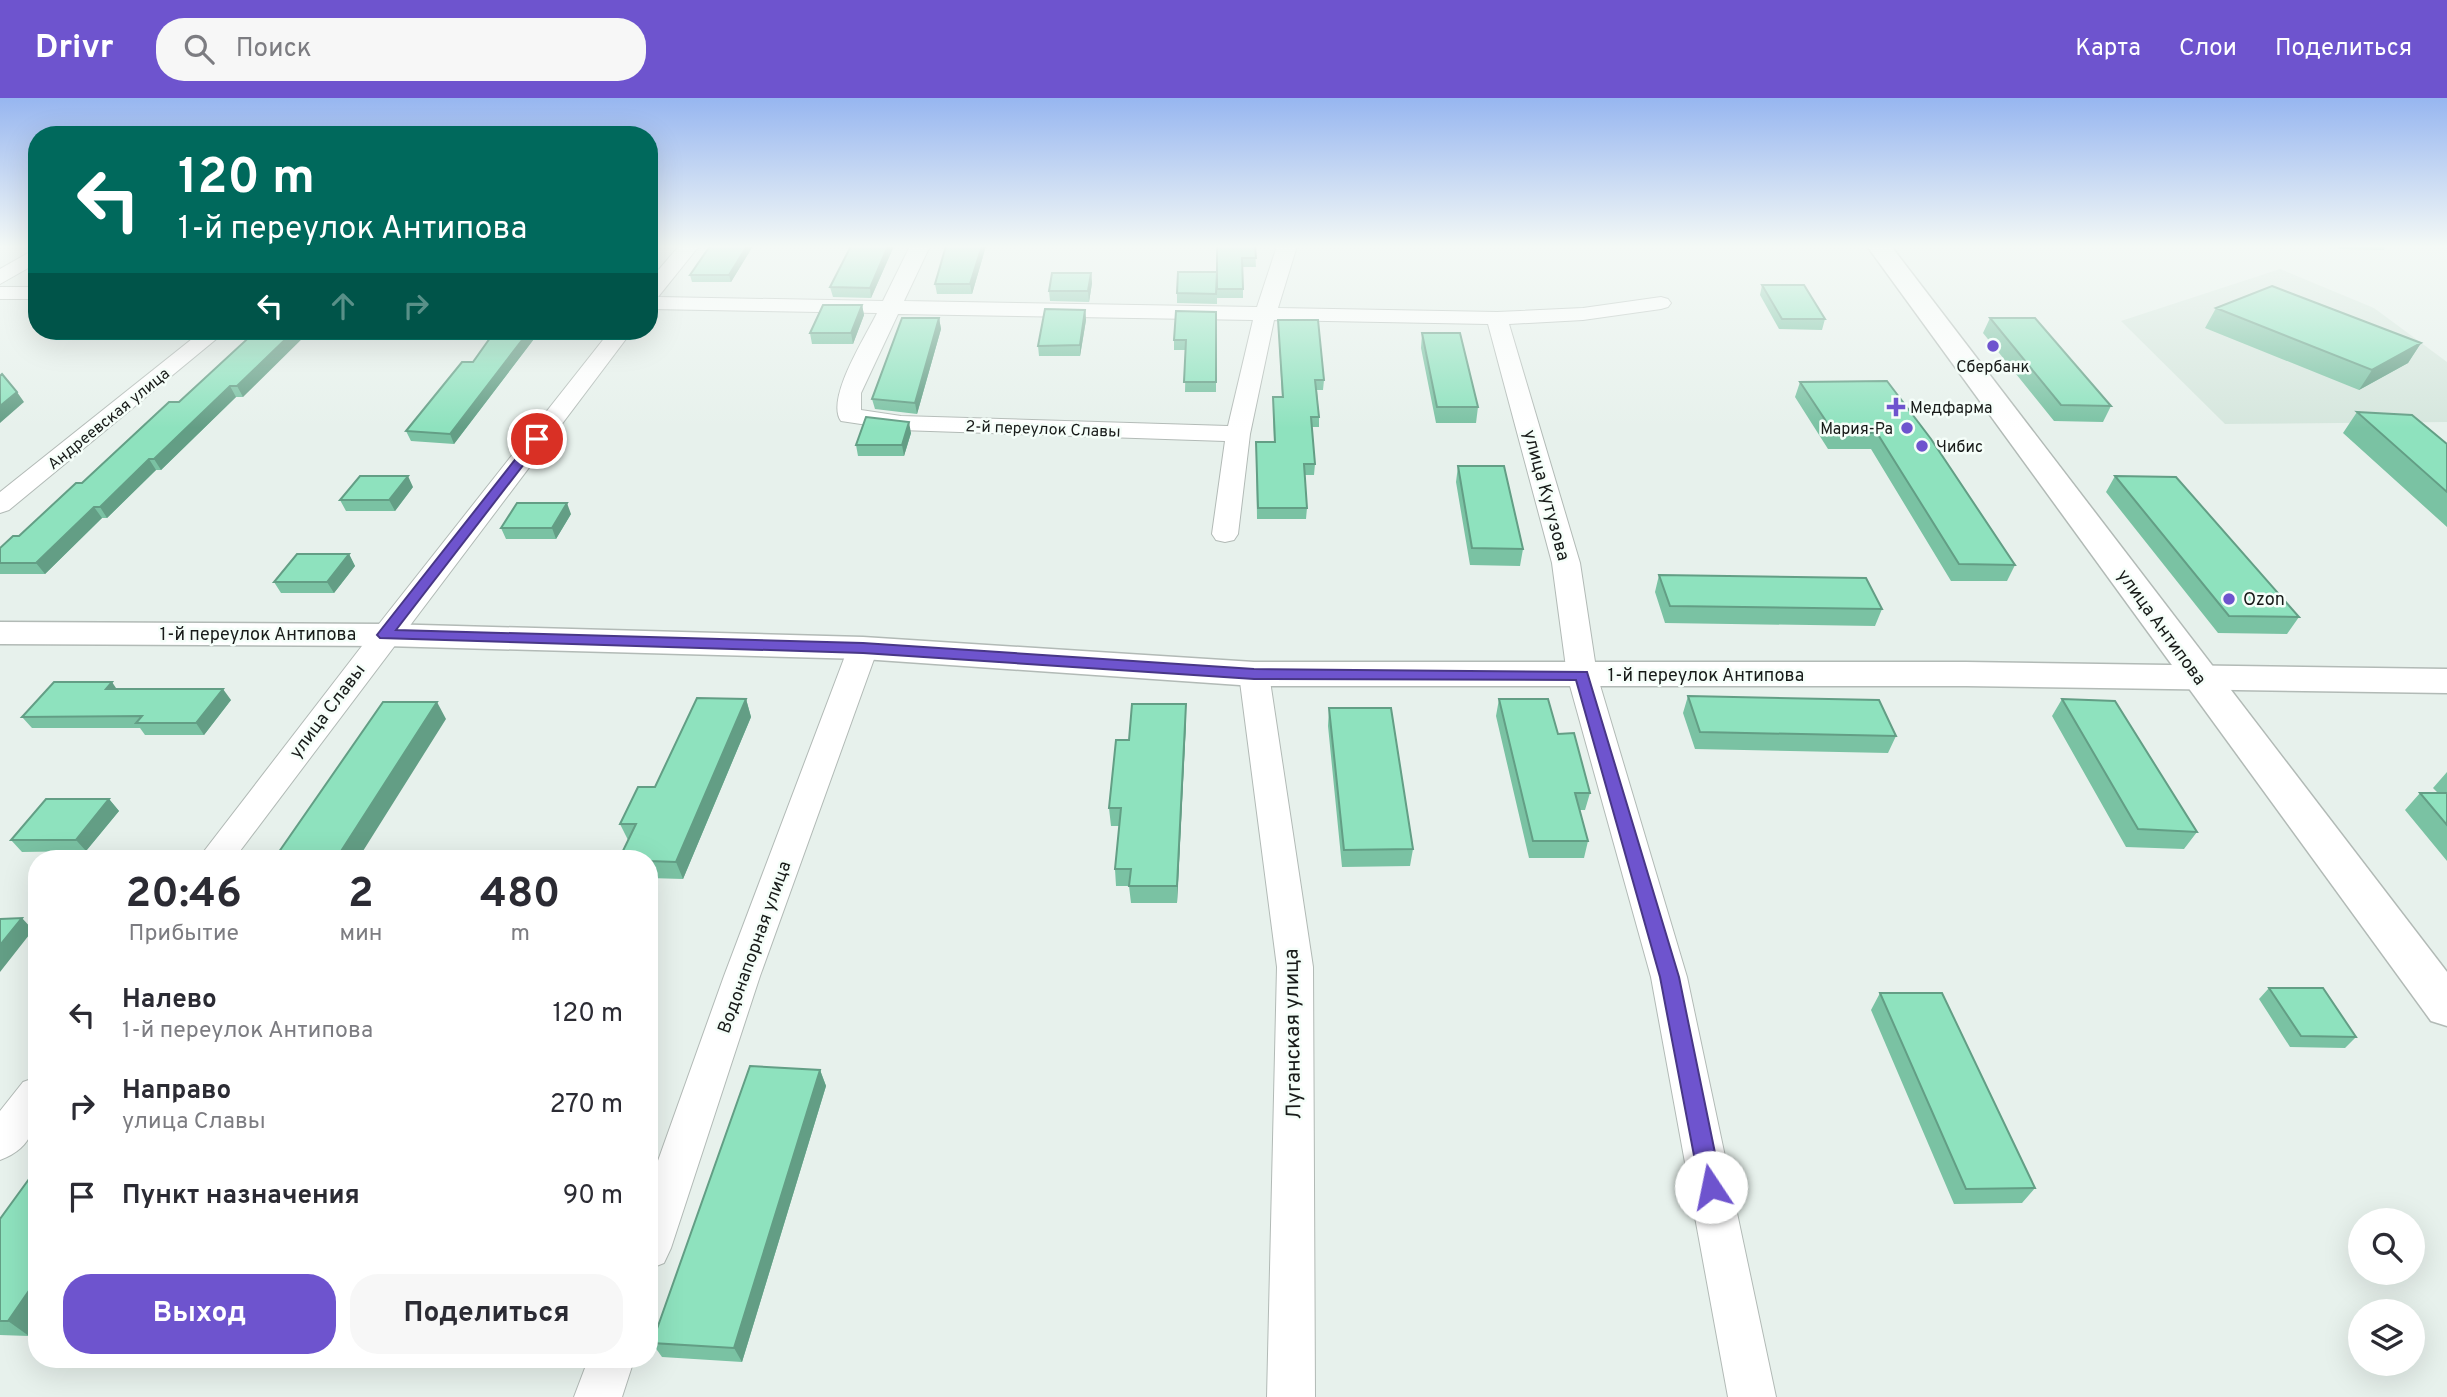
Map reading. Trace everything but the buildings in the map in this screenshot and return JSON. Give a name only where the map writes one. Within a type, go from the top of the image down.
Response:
[{"type":"main road","name":"улица Антипова","points":[[1924,307],[2447,1007]]},
{"type":"main road","name":"1-й переулок Антипова","points":[[0,633],[385,635],[863,648],[1254,674],[2199,677],[2447,681]]},
{"type":"street","points":[[823,307],[1497,318],[1583,314],[1635,307]]},
{"type":"street","points":[[1225,534],[1238,434],[1268,307]]},
{"type":"street","name":"2-й переулок Славы","points":[[890,308],[849,393],[849,416],[901,423],[1238,434]]},
{"type":"street","name":"улица Кутузова","points":[[1497,318],[1566,563],[1582,675],[1670,977],[1752,1397]]},
{"type":"street","name":"Андреевская улица","points":[[0,505],[204,340]]},
{"type":"street","name":"улица Славы","points":[[222,850],[614,340]]},
{"type":"street","name":"Водонапорная улица","points":[[658,1222],[742,976],[863,648]]},
{"type":"street","name":"Луганская улица","points":[[1254,674],[1295,967],[1291,1397]]},
{"type":"street","points":[[0,1142],[28,1106]]},
{"type":"street","points":[[598,1397],[608,1368]]},
{"type":"shaded area","points":[[2165,307],[2371,307],[2447,362],[2447,422],[2225,424],[2121,321]]},
{"type":"place","name":"Сбербанк","points":[[1993,346]]},
{"type":"place","name":"Медфарма","points":[[1896,407]]},
{"type":"place","name":"Мария-Ра","points":[[1907,428]]},
{"type":"place","name":"Чибис","points":[[1922,446]]},
{"type":"place","name":"Ozon","points":[[2229,599]]},
{"type":"route","points":[[537,439],[385,635],[863,648],[1254,674],[1582,675],[1670,977],[1711,1187]]}]
